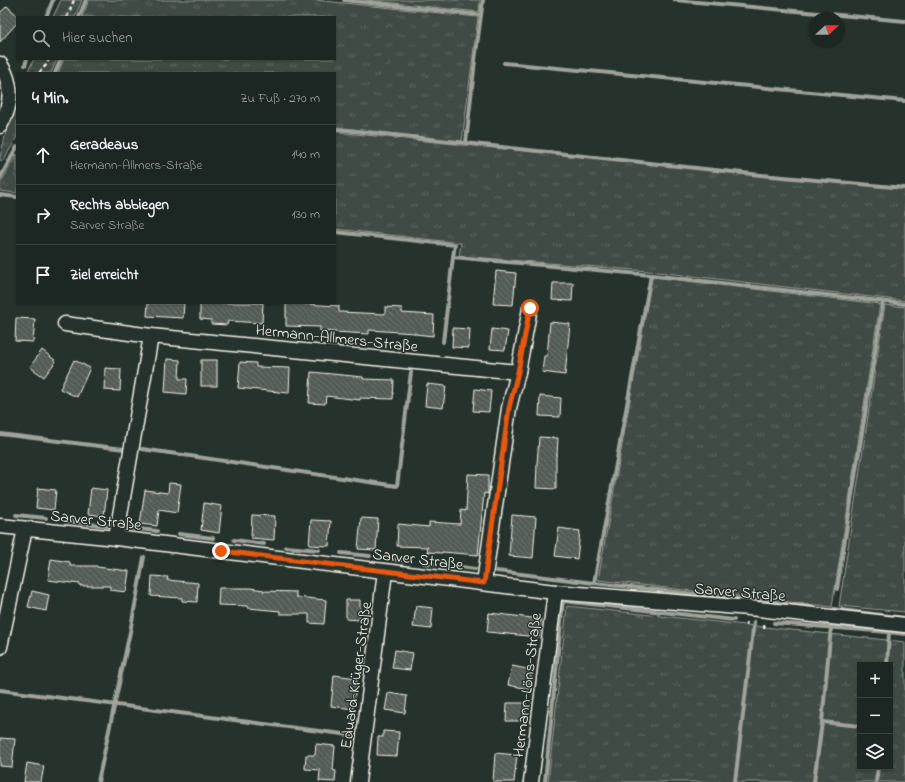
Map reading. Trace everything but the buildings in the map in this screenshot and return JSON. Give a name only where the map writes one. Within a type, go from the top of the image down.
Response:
[{"type":"street","points":[[0,64],[9,84],[9,105],[0,126]]},
{"type":"street","points":[[484,583],[509,408],[518,372],[530,308]]},
{"type":"street","name":"Hermann-Allmers-Straße","points":[[65,324],[152,336],[518,372]]},
{"type":"street","points":[[116,538],[152,336]]},
{"type":"street","name":"Sarver Straße","points":[[0,526],[116,538],[555,592],[749,608],[905,625]]},
{"type":"street","points":[[0,647],[25,529]]},
{"type":"street","name":"Eduard-Krüger-Straße","points":[[358,782],[385,572]]},
{"type":"street","name":"Hermann-Löns-Straße","points":[[531,782],[555,592]]},
{"type":"path","points":[[66,16],[74,0]]},
{"type":"path","points":[[40,72],[48,60]]},
{"type":"green space","points":[[61,0],[82,0],[75,16],[53,16]]},
{"type":"green space","points":[[89,0],[315,0],[478,17],[462,141],[336,127],[336,72],[58,72],[64,60],[336,60],[336,16],[82,16]]},
{"type":"green space","points":[[365,0],[480,0],[479,12]]},
{"type":"green space","points":[[34,60],[57,60],[51,72],[28,72]]},
{"type":"green space","points":[[16,96],[16,139],[3,161],[0,160],[0,157],[13,102]]},
{"type":"green space","points":[[336,132],[905,189],[905,301],[649,271],[459,256],[461,243],[336,229]]},
{"type":"green space","points":[[16,156],[16,193],[0,191],[0,184]]},
{"type":"green space","points":[[652,277],[880,304],[832,607],[598,580]]},
{"type":"green space","points":[[885,305],[905,307],[905,612],[839,606]]},
{"type":"green space","points":[[567,606],[905,642],[905,782],[548,782]]},
{"type":"waterway","points":[[46,16],[53,0]]},
{"type":"waterway","points":[[79,16],[86,0]]},
{"type":"waterway","points":[[344,0],[481,15]]},
{"type":"waterway","points":[[466,143],[483,0]]},
{"type":"waterway","points":[[675,0],[905,21]]},
{"type":"waterway","points":[[25,65],[27,60]]},
{"type":"waterway","points":[[55,72],[61,60]]},
{"type":"waterway","points":[[504,63],[905,101]]},
{"type":"waterway","points":[[336,129],[761,175],[905,188]]},
{"type":"waterway","points":[[0,178],[16,149]]},
{"type":"waterway","points":[[0,195],[16,197]]},
{"type":"waterway","points":[[336,232],[455,245],[453,257],[651,275],[905,304]]},
{"type":"waterway","points":[[443,342],[453,257]]},
{"type":"waterway","points":[[594,583],[651,275]]},
{"type":"waterway","points":[[837,589],[883,302]]},
{"type":"waterway","points":[[142,449],[397,486],[411,372]]},
{"type":"waterway","points":[[0,434],[124,449]]},
{"type":"waterway","points":[[16,515],[46,518]]},
{"type":"waterway","points":[[68,521],[108,526]]},
{"type":"waterway","points":[[129,528],[157,531]]},
{"type":"waterway","points":[[179,534],[213,538]]},
{"type":"waterway","points":[[234,540],[264,544]]},
{"type":"waterway","points":[[286,547],[319,550]]},
{"type":"waterway","points":[[341,553],[370,556]]},
{"type":"waterway","points":[[98,782],[130,632],[144,557]]},
{"type":"waterway","points":[[392,559],[403,560]]},
{"type":"waterway","points":[[424,563],[433,564]]},
{"type":"waterway","points":[[454,566],[475,569]]},
{"type":"waterway","points":[[497,571],[813,607]]},
{"type":"waterway","points":[[545,782],[563,601],[734,620]]},
{"type":"waterway","points":[[834,609],[905,618]]},
{"type":"waterway","points":[[735,782],[754,622]]},
{"type":"waterway","points":[[774,623],[905,634]]},
{"type":"waterway","points":[[814,782],[822,722],[831,627]]},
{"type":"waterway","points":[[887,662],[889,632]]},
{"type":"waterway","points":[[0,690],[358,736]]},
{"type":"waterway","points":[[822,722],[857,726]]},
{"type":"waterway","points":[[876,782],[878,770]]},
{"type":"route","points":[[221,551],[484,583],[509,408],[518,372],[530,308]]}]
